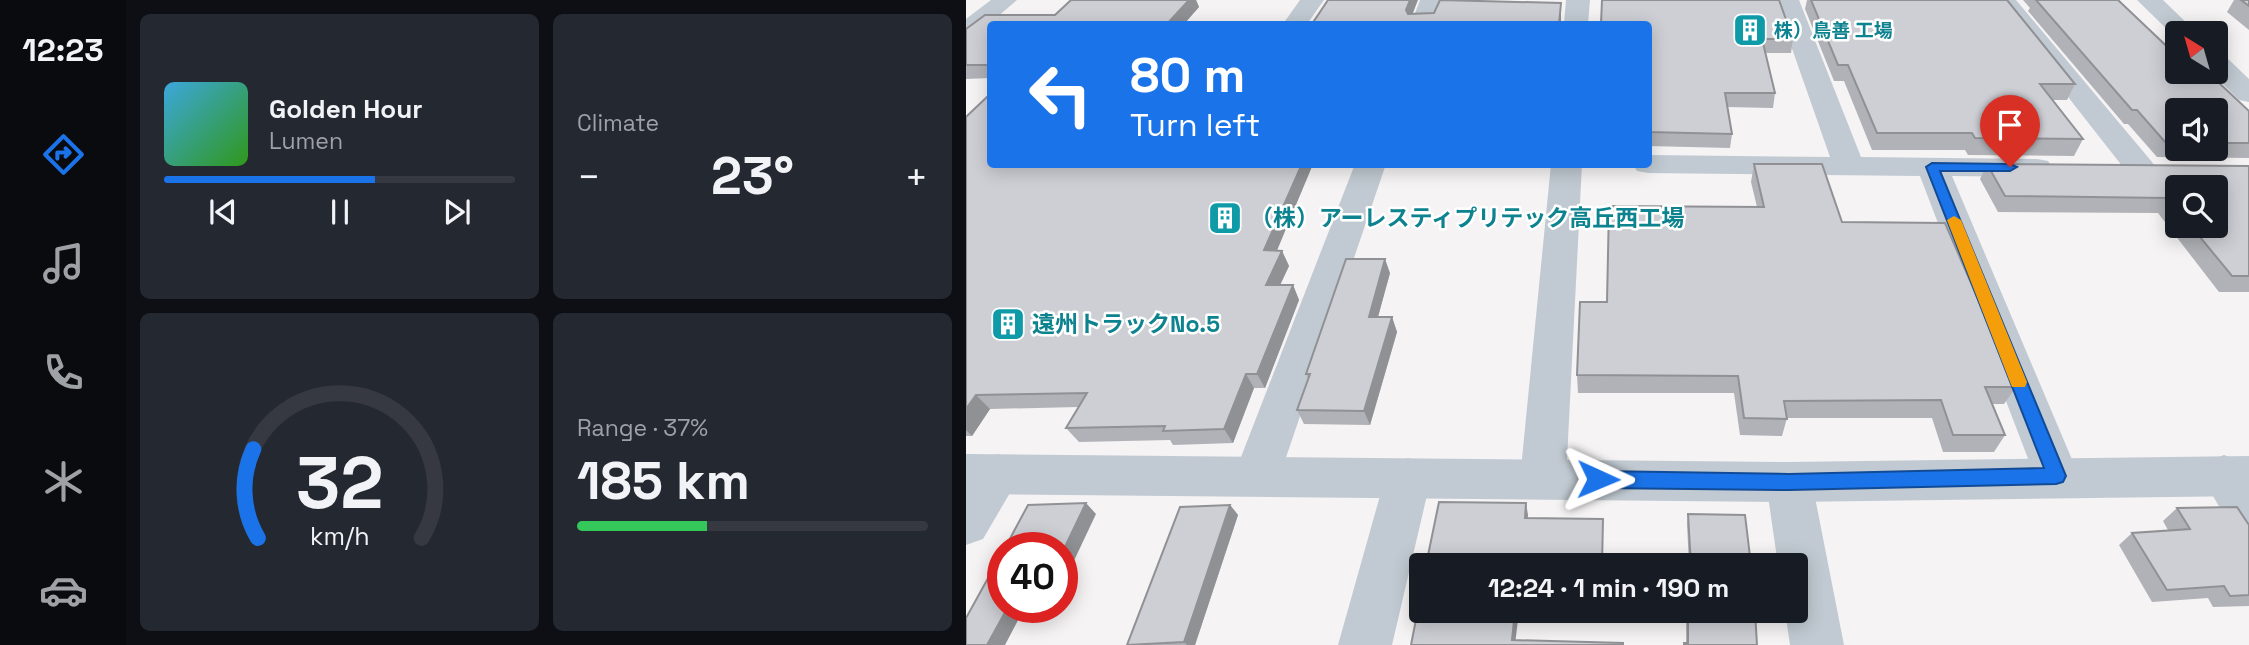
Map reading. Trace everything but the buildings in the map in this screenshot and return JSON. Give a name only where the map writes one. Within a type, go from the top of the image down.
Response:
[{"type":"street","points":[[966,31],[1006,0]]},
{"type":"street","points":[[1297,21],[1311,0]]},
{"type":"street","points":[[1424,21],[1432,0]]},
{"type":"street","points":[[1576,21],[1578,0]]},
{"type":"street","points":[[1787,0],[1849,166]]},
{"type":"street","points":[[1652,164],[2154,169],[2004,0]]},
{"type":"street","points":[[2150,0],[2172,21]]},
{"type":"street","points":[[2228,74],[2249,94]]},
{"type":"street","points":[[1932,167],[2056,476]]},
{"type":"street","points":[[1256,475],[1370,168]]},
{"type":"street","points":[[1543,479],[1567,168]]},
{"type":"street","points":[[966,523],[982,474],[1789,482],[2056,476],[2237,476],[2249,514]]},
{"type":"street","points":[[1365,645],[1408,478]]},
{"type":"street","points":[[1789,482],[1816,645]]},
{"type":"slow traffic","points":[[1954,220],[2018,382]]},
{"type":"place","name":"株）鳥善 工場","points":[[1750,30]]},
{"type":"place","name":"（株）アーレスティプリテック高丘西工場","points":[[1225,218]]},
{"type":"place","name":"遠州トラックNo.5","points":[[1008,324]]},
{"type":"route","points":[[1598,479],[1789,482],[2056,476],[1932,167],[2010,167]]}]
